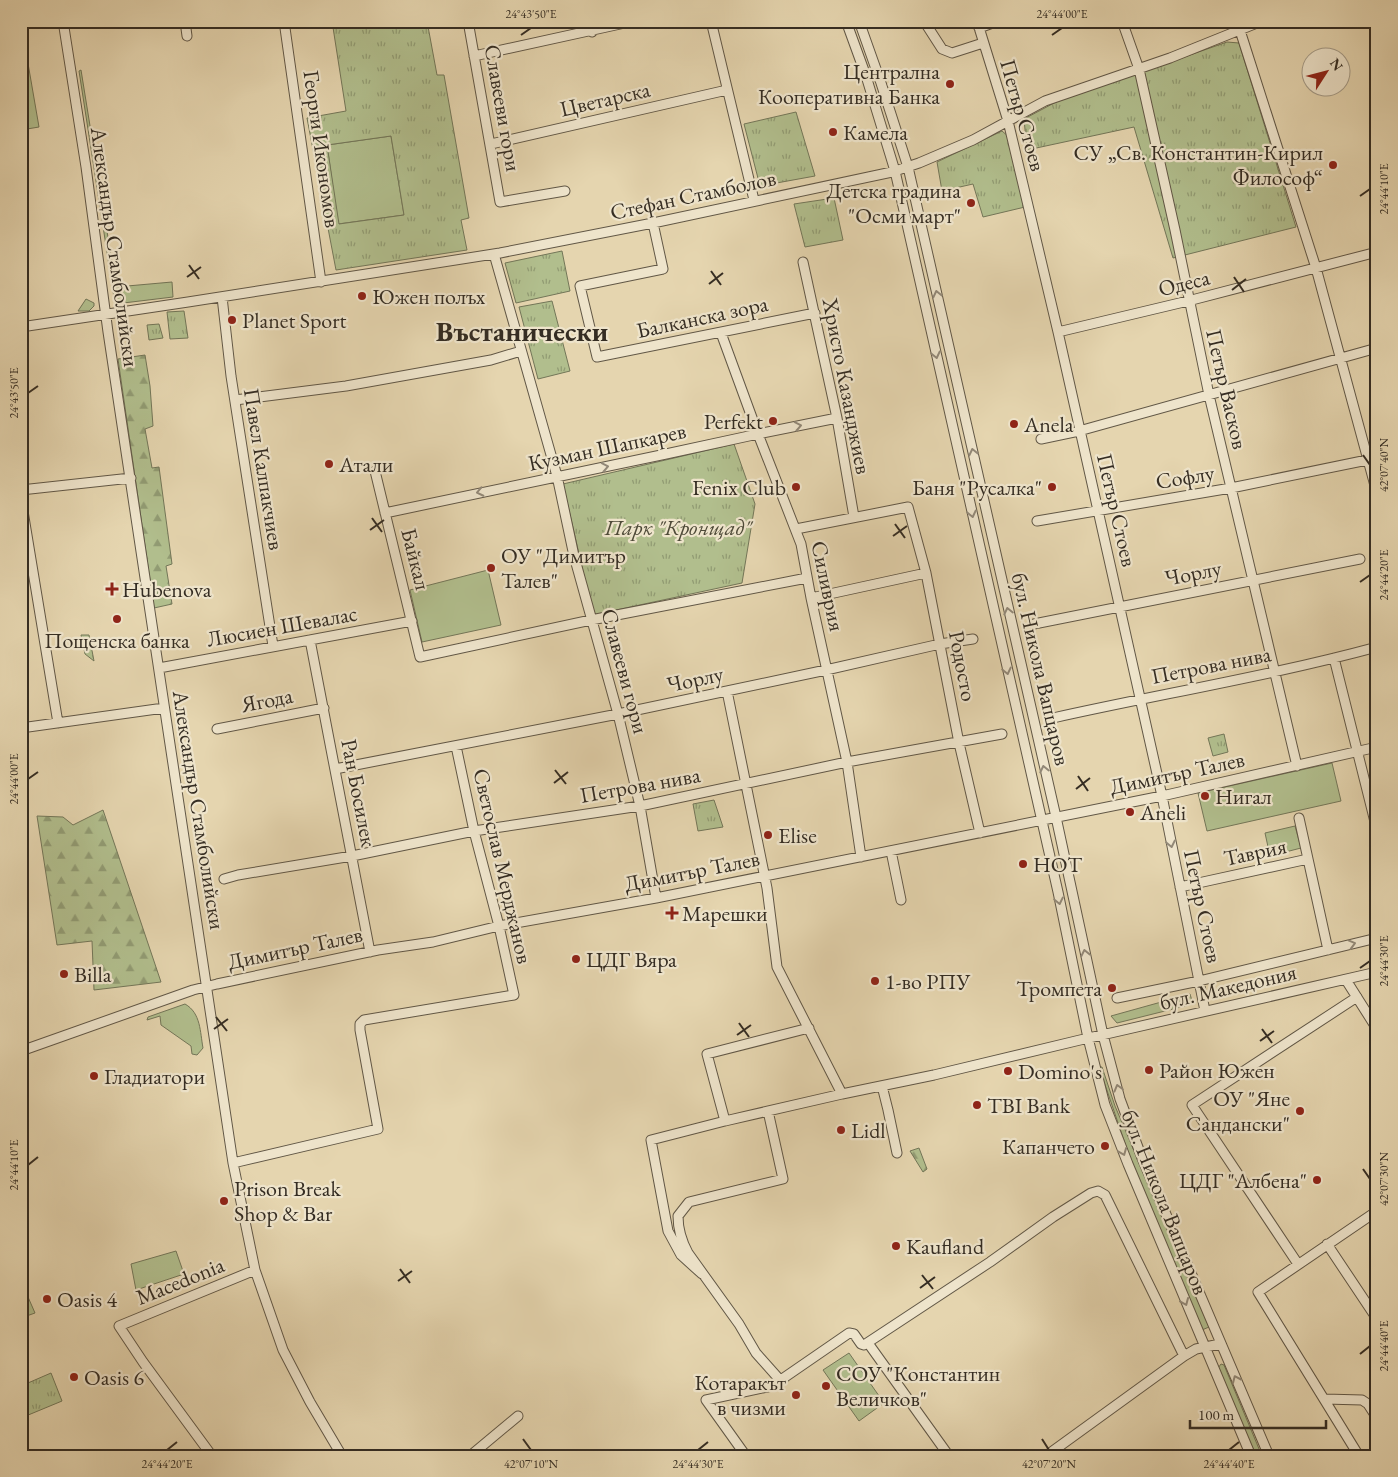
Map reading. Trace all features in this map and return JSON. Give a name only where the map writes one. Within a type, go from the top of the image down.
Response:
[{"type":"street","name":"Александър Стамболийски","points":[[63,21],[233,1162],[255,1270],[283,1350],[310,1402],[342,1456]]},
{"type":"street","points":[[185,21],[187,36]]},
{"type":"street","name":"Георги Икономов","points":[[284,21],[321,282]]},
{"type":"street","name":"Славееви гори","points":[[468,21],[500,202],[564,191]]},
{"type":"street","points":[[590,21],[592,32]]},
{"type":"street","points":[[474,56],[592,32],[634,21]]},
{"type":"street","points":[[711,21],[754,200]]},
{"type":"street","name":"бул. Никола Вапцаров","points":[[846,21],[866,76],[895,171],[1040,820],[1058,892],[1088,1038],[1105,1105],[1204,1347],[1251,1456]]},
{"type":"street","name":"бул. Никола Вапцаров","points":[[859,21],[882,84],[908,167],[1056,817],[1103,1035],[1120,1099],[1142,1158],[1269,1456]]},
{"type":"street","points":[[924,21],[942,49],[952,54],[983,43]]},
{"type":"street","points":[[978,25],[998,21]]},
{"type":"street","name":"Петър Васков","points":[[1122,21],[1139,69],[1175,230],[1208,395],[1297,766]]},
{"type":"street","name":"Стефан Стамболов","points":[[21,327],[494,254],[653,223],[895,171],[973,140],[1045,101],[1139,69],[1238,25],[1262,21]]},
{"type":"street","name":"Петър Стоев","points":[[978,25],[1008,121],[1058,332],[1162,796],[1206,1011]]},
{"type":"street","points":[[1238,25],[1316,268],[1372,459],[1377,493]]},
{"type":"street","name":"Цветарска","points":[[491,144],[727,90]]},
{"type":"street","name":"Балканска зора","points":[[653,223],[663,269],[580,286],[597,357],[815,313]]},
{"type":"street","name":"Одеса","points":[[1058,332],[1188,301],[1377,252]]},
{"type":"street","name":"Славееви гори","points":[[494,254],[557,476],[570,542],[618,714],[640,806],[656,898]]},
{"type":"street","name":"Христо Казанджиев","points":[[803,262],[837,418],[854,517]]},
{"type":"street","name":"Павел Калпакчиев","points":[[222,297],[235,400],[273,646]]},
{"type":"street","name":"Силиврия","points":[[721,333],[801,544],[826,670],[847,762],[861,857]]},
{"type":"street","points":[[1041,439],[1080,431],[1377,348]]},
{"type":"street","points":[[235,400],[346,386],[492,360],[521,351]]},
{"type":"street","name":"Кузман Шапкарев","points":[[385,513],[837,418]]},
{"type":"street","name":"Софлу","points":[[1037,521],[1231,488],[1372,459]]},
{"type":"street","name":"Байкал","points":[[374,471],[420,657],[591,620]]},
{"type":"street","points":[[21,490],[131,478]]},
{"type":"street","points":[[21,499],[58,723]]},
{"type":"street","name":"Родосто","points":[[854,517],[908,507],[926,574],[959,743],[980,832]]},
{"type":"street","points":[[796,529],[854,517]]},
{"type":"street","name":"Чорлу","points":[[1034,624],[1360,559]]},
{"type":"street","points":[[811,598],[926,574]]},
{"type":"street","points":[[591,620],[807,578]]},
{"type":"street","name":"Люсиен Шевалас","points":[[159,668],[412,621]]},
{"type":"street","name":"Чорлу","points":[[335,769],[618,714],[940,644],[973,639]]},
{"type":"street","name":"Ран Босилек","points":[[310,640],[370,952]]},
{"type":"street","name":"Петрова нива","points":[[1052,718],[1140,698],[1274,672],[1377,647]]},
{"type":"street","points":[[1334,658],[1377,830]]},
{"type":"street","points":[[727,691],[765,876],[777,967],[842,1094]]},
{"type":"street","points":[[21,728],[164,708]]},
{"type":"street","name":"Ягода","points":[[218,729],[324,708]]},
{"type":"street","name":"Петрова нива","points":[[224,880],[238,875],[352,856],[474,831],[640,806],[847,762],[1002,734]]},
{"type":"street","name":"Светослав Мерджанов","points":[[233,1162],[378,1129],[360,1030],[360,1024],[364,1020],[514,995],[499,926],[474,831],[456,746]]},
{"type":"street","name":"Димитър Талев","points":[[21,1051],[207,986],[370,952],[433,942],[499,926],[656,898],[1162,796],[1377,748]]},
{"type":"street","points":[[1299,818],[1328,950]]},
{"type":"street","points":[[891,851],[901,900]]},
{"type":"street","name":"Таврия","points":[[1180,887],[1308,859]]},
{"type":"street","name":"бул. Македония","points":[[1118,998],[1199,981],[1377,938]]},
{"type":"street","name":"бул. Македония","points":[[702,1274],[680,1255],[668,1231],[651,1140],[768,1111],[1377,972]]},
{"type":"street","points":[[1346,980],[1377,1029]]},
{"type":"street","points":[[1298,1264],[1192,1106],[1357,997]]},
{"type":"street","points":[[725,1121],[707,1054],[809,1028]]},
{"type":"street","points":[[882,1086],[897,1153]]},
{"type":"street","points":[[768,1111],[782,1179],[689,1202],[678,1216],[678,1228],[682,1241],[702,1274],[739,1324],[756,1353],[780,1380]]},
{"type":"street","points":[[746,1456],[706,1400],[772,1386],[849,1333],[854,1334],[861,1344],[868,1343],[990,1262],[1053,1217],[1091,1193],[1098,1191],[1105,1195],[1184,1356]]},
{"type":"street","points":[[1359,1456],[1258,1292],[1377,1211]]},
{"type":"street","points":[[1327,1244],[1377,1319]]},
{"type":"street","name":"Macedonia","points":[[212,1456],[119,1326],[255,1270]]},
{"type":"street","points":[[868,1343],[948,1456]]},
{"type":"street","points":[[1046,1456],[1184,1356],[1196,1349],[1220,1344]]},
{"type":"street","points":[[1325,1399],[1362,1400],[1368,1404],[1377,1418]]},
{"type":"street","points":[[470,1456],[518,1416]]},
{"type":"green space","points":[[332,21],[427,21],[437,75],[444,75],[469,218],[461,220],[467,250],[336,270],[307,118],[346,111]],"holes":[[[391,136],[404,215],[339,224],[327,145]]]},
{"type":"green space","points":[[1227,42],[1239,43],[1296,227],[1173,258],[1134,127],[1027,150],[1024,119],[1056,102]]},
{"type":"green space","points":[[21,46],[25,46],[39,127],[21,130]]},
{"type":"green space","points":[[81,70],[116,287],[172,282],[173,297],[115,304],[79,71]]},
{"type":"green space","points":[[796,112],[815,176],[760,186],[744,124]]},
{"type":"green space","points":[[1002,131],[1009,137],[1025,207],[983,217],[973,184],[942,191],[937,162]]},
{"type":"green space","points":[[391,136],[404,215],[338,224],[327,145]]},
{"type":"green space","points":[[834,198],[843,240],[805,247],[794,204]]},
{"type":"green space","points":[[562,251],[570,291],[516,303],[505,263]]},
{"type":"green space","points":[[86,299],[94,303],[94,306],[89,311],[78,311]]},
{"type":"green space","points":[[552,301],[570,371],[538,379],[519,307]]},
{"type":"green space","points":[[184,311],[188,338],[170,339],[167,312]]},
{"type":"green space","points":[[159,324],[163,338],[149,340],[147,325]]},
{"type":"green space","points":[[145,355],[153,426],[145,429],[152,468],[159,467],[172,564],[166,566],[172,604],[154,608],[118,359]]},
{"type":"green space","name":"Парк \"Кронщад\"","points":[[734,444],[755,504],[742,583],[593,615],[563,484]]},
{"type":"green space","points":[[488,570],[501,625],[422,642],[410,590]]},
{"type":"green space","points":[[81,635],[89,635],[94,661],[85,654]]},
{"type":"green space","points":[[1224,734],[1228,752],[1213,756],[1208,738]]},
{"type":"green space","points":[[1332,763],[1341,801],[1207,831],[1198,793]]},
{"type":"green space","points":[[714,800],[723,827],[698,831],[693,804]]},
{"type":"green space","points":[[103,810],[161,982],[94,990],[92,941],[57,945],[37,816],[63,817],[73,825]]},
{"type":"green space","points":[[1295,826],[1301,848],[1270,856],[1265,833]]},
{"type":"green space","points":[[1190,994],[1193,1004],[1117,1023],[1111,1016]]},
{"type":"green space","points":[[185,1004],[194,1012],[199,1023],[203,1048],[197,1055],[192,1054],[191,1046],[161,1025],[160,1016],[147,1020],[148,1017]]},
{"type":"green space","points":[[1099,1067],[1102,1067],[1115,1106],[1209,1327],[1202,1330],[1129,1155]]},
{"type":"green space","points":[[919,1148],[927,1169],[923,1172],[910,1151]]},
{"type":"green space","points":[[176,1251],[184,1274],[136,1290],[131,1264]]},
{"type":"green space","points":[[21,1281],[35,1313],[21,1318]]},
{"type":"green space","points":[[849,1353],[884,1403],[859,1421],[823,1370]]},
{"type":"green space","points":[[1221,1364],[1224,1365],[1262,1456],[1255,1456],[1218,1368]]},
{"type":"green space","points":[[51,1373],[62,1401],[21,1418],[21,1386]]},
{"type":"place","name":"Централна Кооперативна Банка","points":[[950,84]]},
{"type":"place","name":"Камела","points":[[833,132]]},
{"type":"place","name":"СУ „Св. Константин-Кирил Философ“","points":[[1333,165]]},
{"type":"place","name":"Детска градина \"Осми март\"","points":[[971,203]]},
{"type":"place","name":"Южен полъх","points":[[362,296]]},
{"type":"place","name":"Planet Sport","points":[[232,320]]},
{"type":"place","name":"Perfekt","points":[[773,421]]},
{"type":"place","name":"Anela","points":[[1014,424]]},
{"type":"place","name":"Атали","points":[[329,464]]},
{"type":"place","name":"Fenix Club","points":[[796,487]]},
{"type":"place","name":"Баня \"Русалка\"","points":[[1052,487]]},
{"type":"place","name":"ОУ \"Димитър Талев\"","points":[[491,568]]},
{"type":"place","name":"Hubenova","points":[[112,589]]},
{"type":"place","name":"Пощенска банка","points":[[117,619]]},
{"type":"place","name":"Нигал","points":[[1205,796]]},
{"type":"place","name":"Aneli","points":[[1130,812]]},
{"type":"place","name":"Elise","points":[[768,835]]},
{"type":"place","name":"HOT","points":[[1023,864]]},
{"type":"place","name":"Марешки","points":[[672,913]]},
{"type":"place","name":"ЦДГ Вяра","points":[[576,959]]},
{"type":"place","name":"Billa","points":[[64,974]]},
{"type":"place","name":"1-во РПУ","points":[[875,981]]},
{"type":"place","name":"Тромпета","points":[[1112,988]]},
{"type":"place","name":"Район Южен","points":[[1149,1070]]},
{"type":"place","name":"Domino's","points":[[1008,1071]]},
{"type":"place","name":"Гладиатори","points":[[94,1076]]},
{"type":"place","name":"TBI Bank","points":[[977,1105]]},
{"type":"place","name":"ОУ \"Яне Сандански\"","points":[[1300,1111]]},
{"type":"place","name":"Lidl","points":[[841,1130]]},
{"type":"place","name":"Капанчето","points":[[1105,1146]]},
{"type":"place","name":"ЦДГ \"Албена\"","points":[[1317,1180]]},
{"type":"place","name":"Prison Break Shop & Bar","points":[[224,1201]]},
{"type":"place","name":"Kaufland","points":[[896,1246]]},
{"type":"place","name":"Oasis 4","points":[[47,1299]]},
{"type":"place","name":"Oasis 6","points":[[74,1377]]},
{"type":"place","name":"СОУ \"Константин Величков\"","points":[[826,1386]]},
{"type":"place","name":"Котаракът в чизми","points":[[796,1395]]},
{"type":"district","name":"Въстанически","points":[[522,331]]}]
